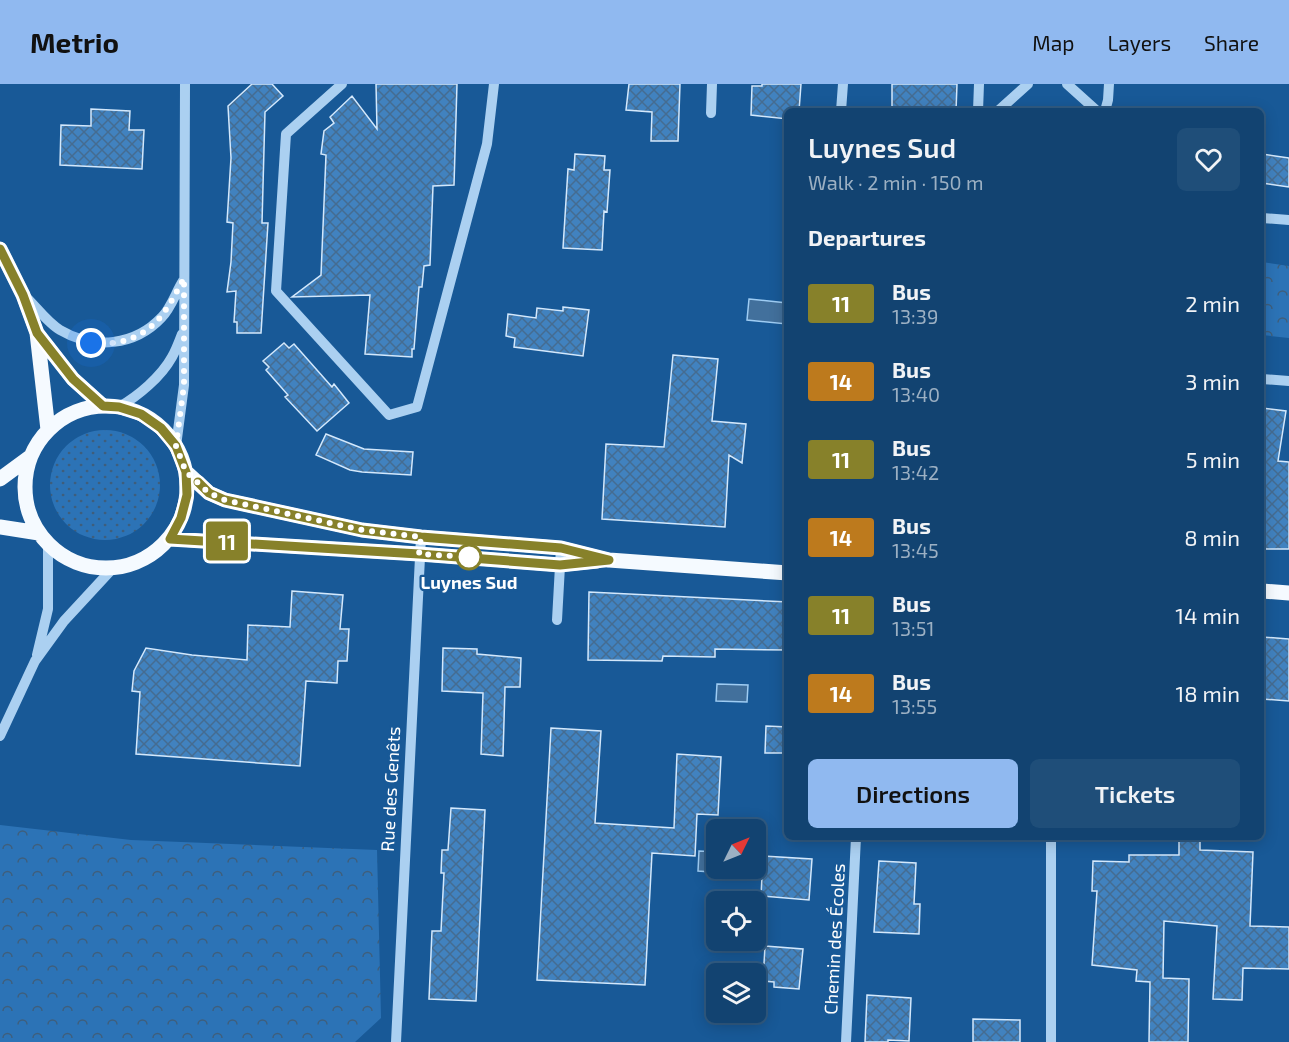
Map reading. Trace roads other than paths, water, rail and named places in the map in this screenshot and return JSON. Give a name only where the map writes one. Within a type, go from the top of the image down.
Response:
[{"type":"main road","points":[[0,249],[23,295],[37,333],[48,430]]},
{"type":"main road","points":[[37,333],[73,379],[111,407]]},
{"type":"main road","points":[[111,407],[141,414],[161,428],[176,446],[186,472],[187,495],[181,518],[170,539],[144,559],[113,568],[89,567],[67,559],[44,539],[30,516],[25,496],[25,476],[30,457],[48,430],[64,417],[83,409],[111,407]]},
{"type":"main road","points":[[0,479],[30,457]]},
{"type":"main road","points":[[186,472],[209,493],[225,500],[362,530],[561,548],[609,560],[784,573]]},
{"type":"main road","points":[[0,527],[44,539]]},
{"type":"main road","points":[[170,539],[560,565],[609,560]]},
{"type":"main road","points":[[1264,591],[1289,593]]},
{"type":"street","points":[[176,446],[184,385],[185,84]]},
{"type":"street","points":[[342,84],[286,134],[276,291],[389,415],[417,407],[487,144],[494,84]]},
{"type":"street","points":[[711,113],[712,84]]},
{"type":"street","points":[[841,108],[843,84]]},
{"type":"street","points":[[978,108],[979,84]]},
{"type":"street","points":[[1001,108],[1028,84]]},
{"type":"street","points":[[1067,84],[1094,108]]},
{"type":"street","points":[[1106,108],[1108,84]]},
{"type":"street","points":[[1264,218],[1289,220]]},
{"type":"street","points":[[23,295],[59,330],[91,343],[119,342],[145,332],[163,316],[184,278]]},
{"type":"street","points":[[111,407],[129,401],[151,382],[172,358],[184,328]]},
{"type":"street","points":[[1264,379],[1289,381]]},
{"type":"street","name":"Rue des Genêts","points":[[396,1042],[421,537]]},
{"type":"street","points":[[35,661],[48,609],[44,539]]},
{"type":"street","points":[[557,620],[561,548]]},
{"type":"street","points":[[0,736],[35,661],[64,621],[113,568]]},
{"type":"street","name":"Chemin des Écoles","points":[[846,1042],[856,840]]},
{"type":"street","points":[[1051,840],[1051,1042]]},
{"type":"place","name":"Luynes Sud","points":[[469,557]]}]
